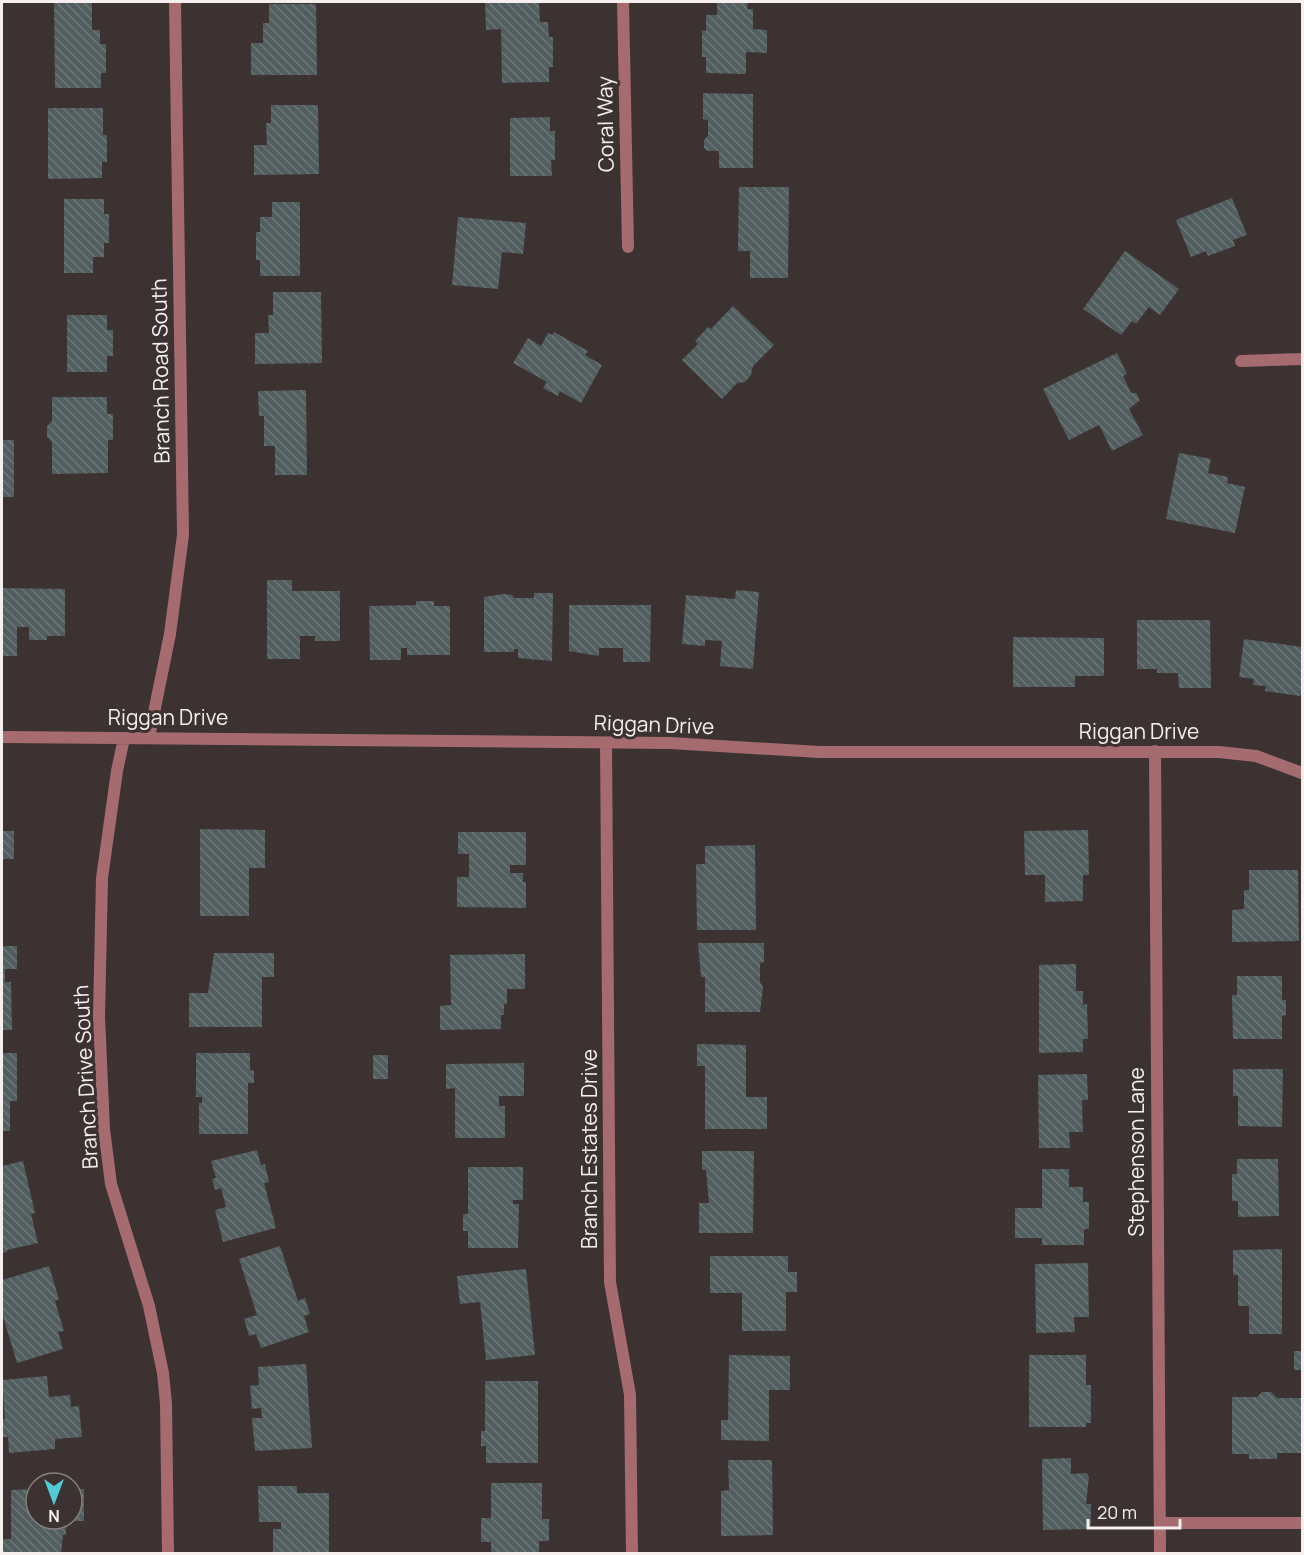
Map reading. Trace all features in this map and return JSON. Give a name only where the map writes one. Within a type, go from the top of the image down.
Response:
[{"type":"street","name":"Branch Road South","points":[[149,737],[170,634],[183,535],[175,2]]},
{"type":"street","name":"Coral Way","points":[[623,2],[628,247]]},
{"type":"street","points":[[1241,361],[1302,359]]},
{"type":"street","name":"Riggan Drive","points":[[2,737],[670,743],[819,752],[1220,752],[1256,756],[1302,773]]},
{"type":"street","name":"Branch Drive South","points":[[124,738],[102,878],[99,1017],[104,1129],[111,1184],[149,1306],[163,1373],[168,1554]]},
{"type":"street","name":"Branch Estates Drive","points":[[606,743],[610,1282],[630,1395],[632,1554]]},
{"type":"street","name":"Stephenson Lane","points":[[1155,751],[1160,1554]]},
{"type":"street","points":[[1161,1523],[1302,1523]]},
{"type":"building","points":[[54,2],[92,2],[92,30],[100,30],[100,44],[106,44],[106,73],[101,73],[101,88],[55,88]]},
{"type":"building","points":[[485,2],[539,2],[540,22],[548,22],[549,37],[553,37],[553,67],[549,67],[549,82],[502,83],[501,29],[486,30]]},
{"type":"building","points":[[717,2],[748,2],[747,9],[753,9],[753,29],[767,30],[767,53],[746,52],[746,74],[706,73],[706,57],[702,57],[702,30],[706,31],[706,15],[717,15]]},
{"type":"building","points":[[269,4],[316,4],[317,75],[251,75],[251,43],[263,43],[263,23],[269,23]]},
{"type":"building","points":[[703,93],[753,94],[753,168],[719,168],[719,151],[708,151],[704,148],[704,140],[708,136],[708,120],[703,119]]},
{"type":"building","points":[[271,105],[318,105],[319,174],[254,175],[254,145],[267,145],[266,123],[271,123]]},
{"type":"building","points":[[48,108],[103,108],[103,135],[107,135],[107,162],[102,162],[102,178],[48,179]]},
{"type":"building","points":[[550,117],[550,131],[555,131],[555,160],[551,160],[552,176],[510,176],[510,118]]},
{"type":"building","points":[[739,187],[789,187],[788,278],[750,278],[750,251],[738,251]]},
{"type":"building","points":[[1232,198],[1247,235],[1233,240],[1235,246],[1208,256],[1206,251],[1191,257],[1176,220]]},
{"type":"building","points":[[64,199],[104,199],[104,214],[109,214],[109,243],[104,243],[104,257],[93,257],[93,273],[64,273]]},
{"type":"building","points":[[272,202],[300,202],[300,276],[260,276],[260,260],[256,260],[256,232],[260,232],[260,217],[272,217]]},
{"type":"building","points":[[458,217],[526,223],[523,254],[502,252],[498,289],[452,285]]},
{"type":"building","points":[[1125,251],[1179,289],[1160,315],[1149,307],[1136,324],[1132,321],[1121,335],[1083,309]]},
{"type":"building","points":[[273,292],[321,292],[322,363],[255,364],[255,333],[269,333],[268,315],[273,315]]},
{"type":"building","points":[[733,306],[774,345],[753,366],[751,375],[745,382],[737,383],[722,399],[682,360],[698,344],[695,341],[708,327],[711,329]]},
{"type":"building","points":[[67,315],[107,315],[107,330],[113,330],[113,356],[107,356],[107,372],[67,372]]},
{"type":"building","points":[[554,332],[588,351],[585,355],[602,365],[581,403],[560,391],[558,396],[543,388],[547,382],[513,363],[528,338],[541,346],[548,333],[552,335]]},
{"type":"building","points":[[1117,353],[1127,374],[1123,376],[1131,393],[1136,393],[1140,400],[1129,409],[1143,435],[1112,451],[1099,425],[1069,440],[1043,389]]},
{"type":"building","points":[[306,390],[307,475],[275,475],[275,446],[264,446],[264,416],[259,416],[258,391]]},
{"type":"building","points":[[52,397],[107,397],[107,414],[113,414],[113,440],[108,440],[108,473],[52,474],[52,442],[47,437],[47,426],[52,421]]},
{"type":"building","points":[[2,440],[14,440],[14,497],[2,497]]},
{"type":"building","points":[[1179,453],[1211,459],[1208,473],[1228,477],[1227,483],[1245,487],[1235,533],[1166,519]]},
{"type":"building","points":[[267,580],[292,580],[292,591],[340,591],[340,641],[315,641],[315,636],[300,636],[300,659],[267,659]]},
{"type":"building","points":[[2,588],[65,589],[65,636],[47,636],[47,640],[29,640],[29,627],[17,627],[17,656],[2,656]]},
{"type":"building","points":[[736,590],[759,592],[753,669],[720,666],[722,641],[705,640],[705,646],[682,644],[686,595],[735,599]]},
{"type":"building","points":[[534,593],[553,593],[552,661],[518,658],[518,649],[514,649],[514,652],[484,652],[484,597],[503,594],[512,595],[514,598],[534,598]]},
{"type":"building","points":[[416,601],[434,601],[434,606],[450,606],[450,655],[407,655],[407,648],[401,648],[401,660],[370,660],[369,606],[416,605]]},
{"type":"building","points":[[569,605],[651,605],[650,662],[623,662],[623,648],[599,648],[599,656],[569,651]]},
{"type":"building","points":[[1137,620],[1210,620],[1211,688],[1179,688],[1178,673],[1157,673],[1157,669],[1137,669]]},
{"type":"building","points":[[1013,637],[1104,638],[1104,676],[1075,676],[1075,687],[1013,687]]},
{"type":"building","points":[[1244,639],[1302,647],[1302,692],[1300,696],[1265,691],[1266,686],[1253,685],[1254,679],[1239,677]]},
{"type":"building","points":[[200,829],[265,830],[265,868],[249,868],[249,916],[200,916]]},
{"type":"building","points":[[1088,830],[1089,875],[1083,875],[1083,901],[1045,902],[1045,875],[1025,875],[1024,831]]},
{"type":"building","points":[[2,831],[14,831],[14,859],[2,859]]},
{"type":"building","points":[[458,832],[526,832],[526,865],[510,865],[510,873],[523,873],[523,882],[526,882],[526,908],[457,907],[457,877],[469,877],[469,854],[458,854]]},
{"type":"building","points":[[755,845],[756,930],[697,930],[696,864],[705,864],[705,846]]},
{"type":"building","points":[[1249,870],[1298,870],[1299,941],[1232,942],[1232,910],[1244,909],[1244,890],[1249,890]]},
{"type":"building","points":[[698,943],[764,943],[764,962],[760,963],[760,982],[763,987],[760,1012],[705,1012],[705,977],[701,977]]},
{"type":"building","points":[[2,946],[17,946],[17,969],[5,969],[5,982],[11,982],[12,1030],[2,1030]]},
{"type":"building","points":[[214,953],[274,953],[274,977],[262,977],[262,1027],[189,1027],[189,993],[208,993]]},
{"type":"building","points":[[525,954],[525,989],[507,989],[507,1004],[504,1004],[504,1015],[501,1015],[501,1029],[440,1030],[440,1006],[451,1005],[450,955]]},
{"type":"building","points":[[1076,964],[1076,991],[1083,991],[1083,1005],[1087,1004],[1088,1039],[1083,1039],[1083,1052],[1039,1053],[1039,965]]},
{"type":"building","points":[[1237,976],[1282,976],[1282,1000],[1286,1000],[1286,1015],[1282,1016],[1282,1039],[1233,1039],[1232,995],[1237,995]]},
{"type":"building","points":[[697,1044],[746,1045],[746,1097],[767,1097],[767,1129],[705,1129],[705,1066],[697,1066]]},
{"type":"building","points":[[2,1053],[17,1053],[17,1101],[10,1101],[10,1131],[2,1131]]},
{"type":"building","points":[[196,1053],[250,1053],[250,1070],[254,1071],[254,1083],[248,1083],[248,1134],[199,1134],[199,1103],[202,1103],[202,1097],[196,1097]]},
{"type":"building","points":[[373,1055],[388,1055],[388,1079],[373,1079]]},
{"type":"building","points":[[524,1063],[524,1096],[499,1096],[499,1106],[505,1106],[505,1138],[455,1138],[455,1088],[446,1089],[446,1064]]},
{"type":"building","points":[[1233,1069],[1283,1069],[1282,1127],[1238,1126],[1238,1096],[1233,1096]]},
{"type":"building","points":[[1087,1074],[1088,1100],[1082,1100],[1083,1132],[1069,1132],[1070,1148],[1039,1148],[1038,1075]]},
{"type":"building","points":[[257,1150],[261,1165],[265,1164],[269,1182],[264,1183],[276,1228],[223,1242],[215,1210],[226,1207],[221,1188],[215,1190],[212,1179],[216,1178],[211,1161]]},
{"type":"building","points":[[702,1151],[754,1151],[753,1233],[699,1233],[699,1203],[709,1203],[706,1170],[702,1170]]},
{"type":"building","points":[[1237,1159],[1278,1159],[1279,1216],[1238,1217],[1238,1201],[1232,1201],[1232,1174],[1237,1174]]},
{"type":"building","points":[[23,1161],[35,1213],[31,1214],[38,1243],[2,1253],[2,1166]]},
{"type":"building","points":[[468,1167],[523,1167],[523,1200],[513,1200],[513,1204],[519,1204],[518,1248],[468,1248],[468,1231],[463,1231],[463,1214],[468,1214]]},
{"type":"building","points":[[1042,1169],[1069,1169],[1069,1187],[1083,1187],[1083,1202],[1089,1202],[1089,1229],[1084,1229],[1084,1245],[1042,1245],[1042,1238],[1015,1238],[1015,1208],[1042,1208]]},
{"type":"building","points":[[280,1246],[298,1301],[305,1298],[310,1314],[304,1316],[309,1332],[261,1348],[256,1334],[249,1336],[244,1319],[257,1315],[239,1259]]},
{"type":"building","points":[[1282,1249],[1282,1334],[1249,1334],[1249,1306],[1238,1306],[1238,1275],[1233,1275],[1233,1250]]},
{"type":"building","points":[[710,1256],[788,1256],[788,1272],[797,1272],[797,1292],[786,1292],[786,1331],[742,1331],[742,1293],[710,1293]]},
{"type":"building","points":[[1088,1263],[1089,1317],[1074,1317],[1075,1332],[1036,1333],[1035,1264]]},
{"type":"building","points":[[49,1266],[59,1299],[55,1301],[64,1331],[58,1332],[63,1349],[17,1363],[2,1313],[2,1280]]},
{"type":"building","points":[[526,1269],[535,1355],[486,1360],[480,1302],[460,1304],[457,1276]]},
{"type":"building","points":[[1294,1351],[1302,1351],[1302,1370],[1294,1370]]},
{"type":"building","points":[[729,1355],[790,1356],[790,1390],[769,1390],[769,1441],[721,1440],[721,1420],[728,1420]]},
{"type":"building","points":[[1029,1355],[1086,1355],[1086,1385],[1091,1385],[1091,1423],[1086,1423],[1086,1427],[1029,1427]]},
{"type":"building","points":[[306,1364],[312,1448],[255,1451],[252,1418],[262,1418],[261,1408],[252,1409],[250,1386],[259,1385],[258,1367]]},
{"type":"building","points":[[47,1376],[49,1397],[70,1395],[71,1407],[79,1406],[82,1437],[55,1439],[55,1449],[9,1453],[8,1437],[2,1437],[2,1419],[5,1419],[2,1380]]},
{"type":"building","points":[[485,1381],[538,1381],[538,1463],[486,1463],[486,1446],[481,1446],[481,1431],[485,1431]]},
{"type":"building","points":[[1262,1392],[1271,1392],[1277,1398],[1302,1398],[1302,1453],[1277,1453],[1277,1459],[1249,1459],[1249,1454],[1232,1454],[1232,1397],[1257,1397]]},
{"type":"building","points":[[1071,1458],[1071,1474],[1086,1473],[1089,1477],[1086,1504],[1091,1504],[1091,1529],[1043,1530],[1042,1459]]},
{"type":"building","points":[[728,1460],[772,1460],[773,1535],[721,1536],[721,1491],[729,1490]]},
{"type":"building","points":[[491,1483],[542,1483],[542,1519],[549,1519],[549,1541],[539,1541],[539,1554],[491,1554],[491,1542],[481,1542],[481,1518],[491,1518]]},
{"type":"building","points":[[258,1486],[297,1486],[297,1493],[329,1493],[329,1554],[273,1552],[273,1529],[281,1529],[281,1522],[259,1522]]},
{"type":"building","points":[[24,1489],[24,1531],[66,1531],[66,1535],[63,1535],[61,1554],[2,1554],[2,1539],[11,1539],[11,1490]]}]
